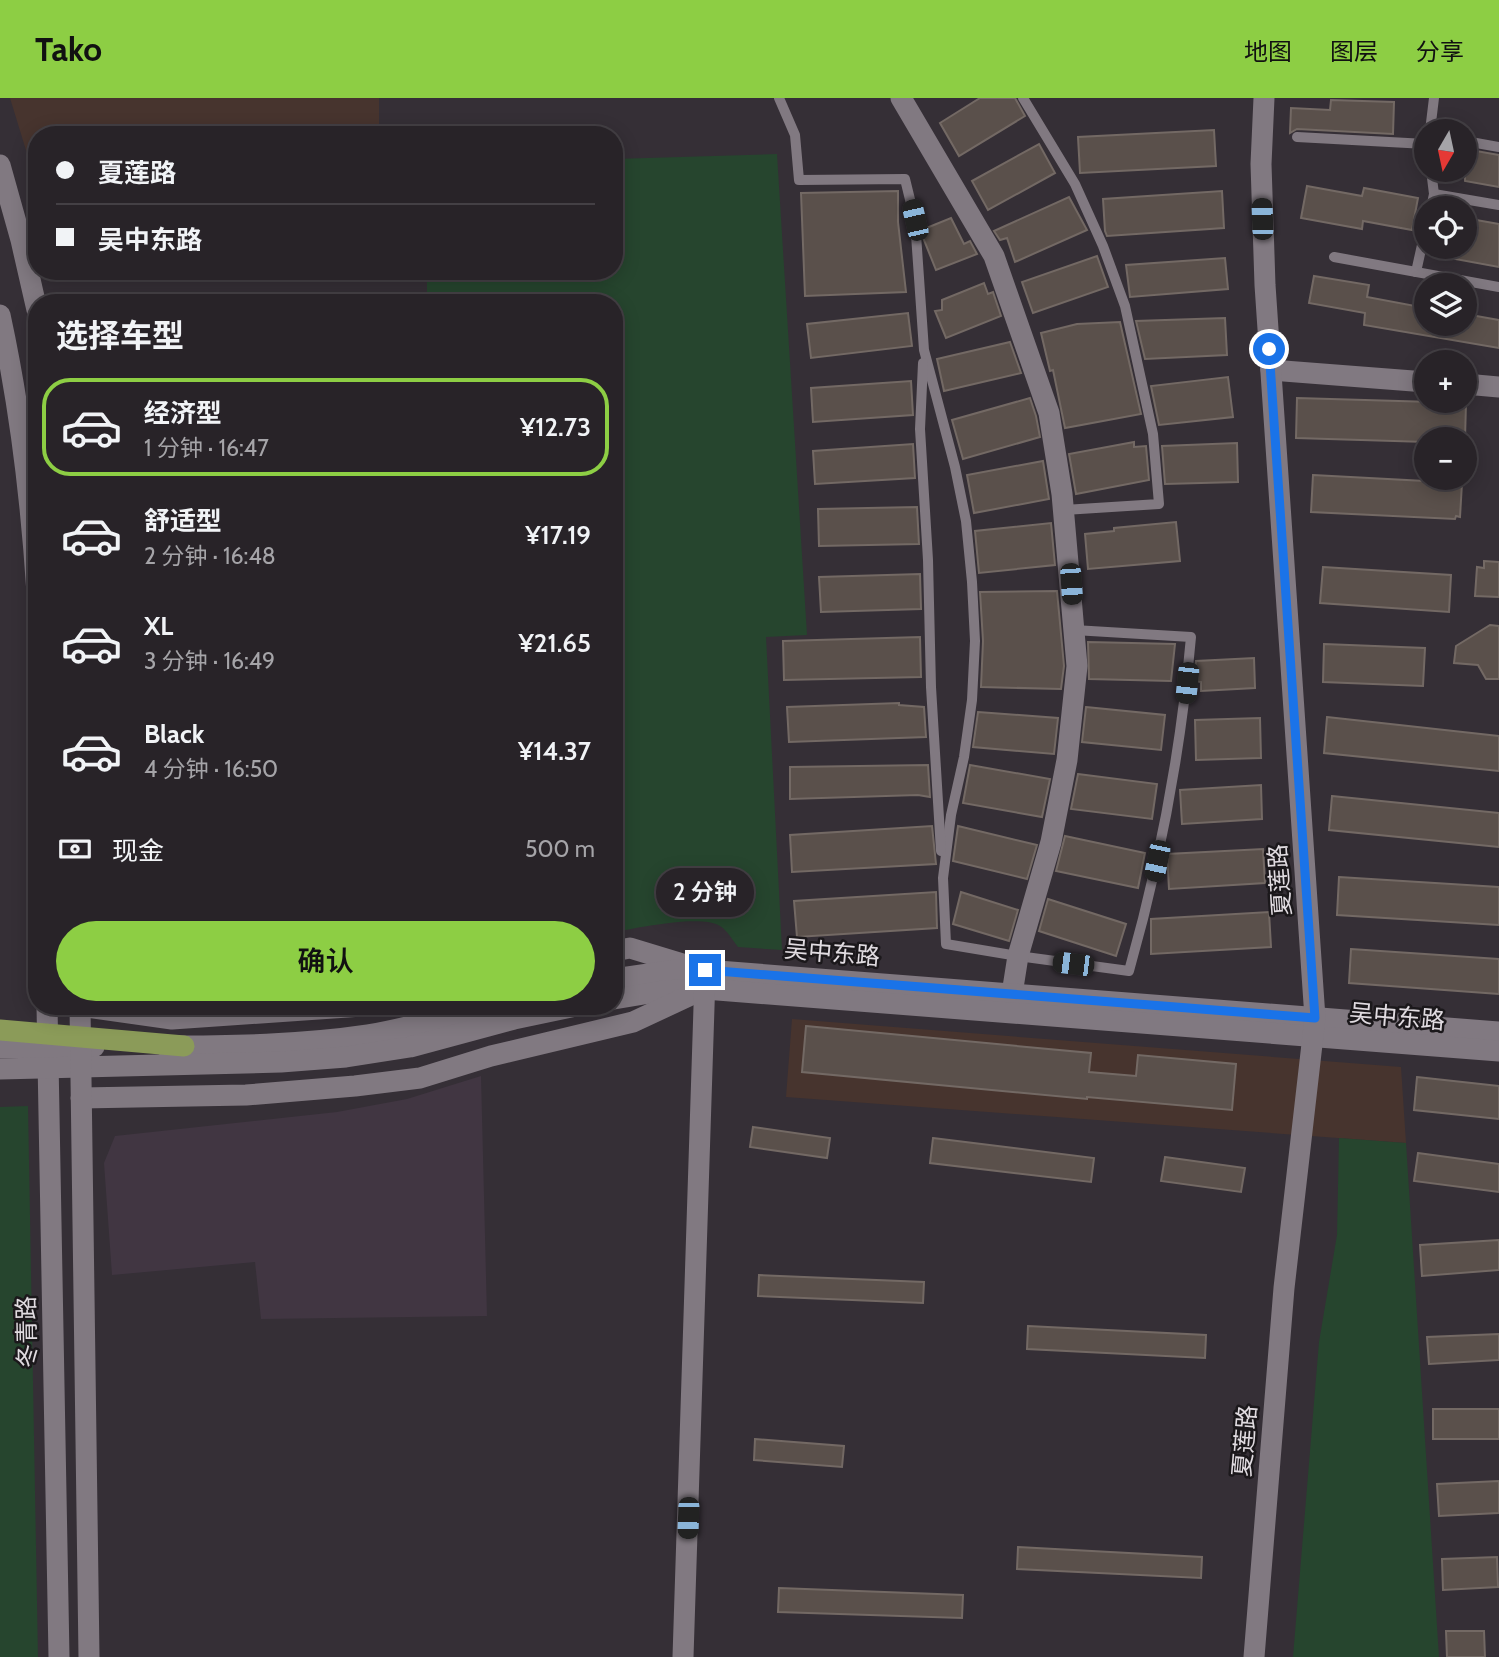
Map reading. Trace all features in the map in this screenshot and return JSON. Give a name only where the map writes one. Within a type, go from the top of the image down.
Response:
[{"type":"highway","points":[[0,1030],[184,1046]]},
{"type":"main road","points":[[901,98],[994,256],[1049,412],[1064,510],[1077,666],[1068,760],[1051,842],[1018,956],[1012,994]]},
{"type":"main road","name":"夏莲路","points":[[1254,1657],[1284,1287],[1315,1027],[1271,370],[1261,164],[1264,98]]},
{"type":"main road","points":[[0,166],[28,271]]},
{"type":"main road","points":[[0,315],[20,420],[28,484]]},
{"type":"main road","points":[[1271,370],[1414,381]]},
{"type":"main road","points":[[1477,385],[1499,387]]},
{"type":"main road","points":[[623,949],[630,948],[705,979]]},
{"type":"main road","points":[[623,978],[676,970],[705,979]]},
{"type":"main road","points":[[623,998],[662,991],[705,979]]},
{"type":"main road","points":[[81,1098],[246,1095],[420,1078],[491,1056],[634,1022],[705,979]]},
{"type":"main road","points":[[684,1657],[705,979]]},
{"type":"main road","name":"吴中东路","points":[[705,979],[1315,1027],[1499,1032]]},
{"type":"main road","name":"吴中东路","points":[[705,979],[1012,994],[1315,1027],[1499,1051]]},
{"type":"main road","name":"冬青路","points":[[47,1015],[59,1657]]},
{"type":"main road","points":[[80,1015],[89,1657]]},
{"type":"main road","points":[[137,1015],[172,1018],[220,1015]]},
{"type":"main road","points":[[0,1069],[281,1062],[346,1057],[465,1015]]},
{"type":"main road","points":[[0,1048],[184,1046],[409,1037],[532,1015]]},
{"type":"lane","points":[[779,98],[795,135],[799,180],[905,179],[915,220],[924,351],[920,429],[928,560],[930,687],[946,944],[1129,971],[1149,895],[1185,706],[1191,637],[1074,630]]},
{"type":"lane","points":[[1023,98],[1075,184],[1103,246],[1125,306],[1153,434],[1159,504],[1064,510]]},
{"type":"lane","points":[[1431,119],[1434,98]]},
{"type":"lane","points":[[1297,137],[1414,143]]},
{"type":"lane","points":[[1477,143],[1499,147]]},
{"type":"lane","points":[[1432,182],[1434,194],[1499,205]]},
{"type":"lane","points":[[1334,257],[1499,287]]},
{"type":"lane","points":[[1416,272],[1419,259]]},
{"type":"lane","points":[[924,351],[955,467],[966,521],[975,641],[972,700],[964,757],[951,815],[943,878]]},
{"type":"shaded area","points":[[10,98],[379,98],[379,126],[28,126],[28,157]]},
{"type":"shaded area","points":[[792,1019],[1401,1067],[1406,1143],[786,1097]]},
{"type":"shaded area","points":[[481,1076],[487,1316],[261,1319],[255,1262],[112,1275],[104,1163],[115,1136],[337,1112],[407,1099]]},
{"type":"green space","points":[[777,154],[807,635],[766,637],[782,950],[738,947],[720,926],[699,921],[623,931],[623,294],[427,294],[427,280],[623,280],[623,159]]},
{"type":"green space","points":[[28,1106],[38,1657],[0,1657],[0,1107]]},
{"type":"green space","points":[[1339,1138],[1406,1143],[1439,1657],[1293,1657],[1319,1342],[1337,1235]]},
{"type":"building","points":[[980,98],[1015,98],[1025,116],[959,156],[940,123]]},
{"type":"building","points":[[1331,100],[1394,102],[1393,134],[1297,129],[1290,133],[1291,108],[1330,110]]},
{"type":"building","points":[[1214,130],[1216,166],[1080,173],[1078,137]]},
{"type":"building","points":[[1039,144],[1055,173],[988,210],[972,181]]},
{"type":"building","points":[[1477,151],[1499,155],[1499,187],[1471,182],[1477,182]]},
{"type":"building","points":[[1307,186],[1362,196],[1364,188],[1414,197],[1412,230],[1363,221],[1362,229],[1301,218]]},
{"type":"building","points":[[898,191],[898,222],[906,292],[805,296],[801,193]]},
{"type":"building","points":[[1222,191],[1224,228],[1107,236],[1105,231],[1103,199]]},
{"type":"building","points":[[1069,197],[1087,230],[1015,262],[1007,238],[1000,240],[994,231]]},
{"type":"building","points":[[951,218],[964,244],[970,241],[977,254],[936,270],[924,240],[924,229]]},
{"type":"building","points":[[1477,220],[1499,224],[1499,267],[1455,259],[1477,259]]},
{"type":"building","points":[[1097,256],[1108,287],[1033,313],[1022,282]]},
{"type":"building","points":[[1225,258],[1228,289],[1130,297],[1126,265]]},
{"type":"building","points":[[1314,276],[1369,285],[1367,297],[1414,306],[1414,334],[1364,325],[1365,313],[1309,303]]},
{"type":"building","points":[[984,283],[988,294],[993,292],[1001,316],[946,338],[935,311],[942,310],[942,300]]},
{"type":"building","points":[[908,313],[912,346],[811,358],[807,324]]},
{"type":"building","points":[[1477,316],[1499,320],[1499,348],[1429,336],[1477,336]]},
{"type":"building","points":[[1225,318],[1227,355],[1145,359],[1136,321]]},
{"type":"building","points":[[1120,322],[1141,414],[1065,428],[1053,370],[1050,371],[1041,333],[1077,324]]},
{"type":"building","points":[[1010,342],[1021,373],[944,391],[937,359]]},
{"type":"building","points":[[1228,377],[1233,417],[1159,425],[1151,386]]},
{"type":"building","points":[[911,381],[913,415],[813,422],[811,388]]},
{"type":"building","points":[[1030,398],[1040,437],[963,459],[952,420]]},
{"type":"building","points":[[1297,398],[1414,401],[1414,413],[1466,413],[1465,427],[1414,427],[1414,442],[1296,438]]},
{"type":"building","points":[[1134,442],[1134,447],[1146,446],[1149,480],[1076,494],[1069,454]]},
{"type":"building","points":[[1237,443],[1238,482],[1165,484],[1162,446]]},
{"type":"building","points":[[913,444],[915,478],[815,484],[813,451]]},
{"type":"building","points":[[1043,461],[1049,499],[974,513],[967,475]]},
{"type":"building","points":[[1313,475],[1414,480],[1414,490],[1462,490],[1460,517],[1456,516],[1455,519],[1311,512]]},
{"type":"building","points":[[917,507],[919,544],[819,546],[818,509]]},
{"type":"building","points":[[1176,522],[1180,561],[1088,569],[1085,534],[1114,531],[1114,528]]},
{"type":"building","points":[[1051,523],[1055,565],[979,573],[975,531]]},
{"type":"building","points":[[1484,561],[1499,562],[1499,597],[1475,596],[1477,567],[1484,568]]},
{"type":"building","points":[[1323,567],[1451,575],[1449,612],[1320,603]]},
{"type":"building","points":[[920,574],[921,609],[821,612],[819,577]]},
{"type":"building","points":[[1057,591],[1064,666],[1061,689],[981,687],[983,641],[980,592]]},
{"type":"building","points":[[1490,625],[1499,626],[1499,679],[1486,679],[1478,665],[1454,663],[1456,646]]},
{"type":"building","points":[[920,637],[921,677],[784,680],[783,641]]},
{"type":"building","points":[[1088,642],[1175,644],[1171,681],[1089,679]]},
{"type":"building","points":[[1324,644],[1425,648],[1423,686],[1323,682]]},
{"type":"building","points":[[1254,658],[1255,688],[1201,691],[1201,682],[1194,681],[1196,661]]},
{"type":"building","points":[[899,703],[924,707],[926,737],[789,742],[787,707]]},
{"type":"building","points":[[1086,707],[1165,715],[1161,750],[1082,742]]},
{"type":"building","points":[[978,712],[1058,718],[1054,754],[973,747]]},
{"type":"building","points":[[1327,717],[1499,736],[1499,771],[1324,753]]},
{"type":"building","points":[[1260,718],[1261,758],[1196,760],[1195,720]]},
{"type":"building","points":[[928,765],[930,797],[918,795],[790,799],[790,767]]},
{"type":"building","points":[[970,765],[1050,779],[1042,817],[963,803]]},
{"type":"building","points":[[1078,774],[1157,784],[1152,819],[1071,809]]},
{"type":"building","points":[[1261,785],[1262,819],[1182,824],[1180,790]]},
{"type":"building","points":[[1332,796],[1499,813],[1499,847],[1329,830]]},
{"type":"building","points":[[932,826],[936,864],[792,872],[790,835]]},
{"type":"building","points":[[958,826],[1037,845],[1027,879],[953,861]]},
{"type":"building","points":[[1065,836],[1145,853],[1138,888],[1056,871]]},
{"type":"building","points":[[1263,849],[1265,883],[1169,889],[1167,854]]},
{"type":"building","points":[[1339,877],[1499,887],[1499,925],[1337,915]]},
{"type":"building","points":[[936,892],[937,928],[797,937],[794,901]]},
{"type":"building","points":[[961,892],[1018,910],[1009,941],[953,924]]},
{"type":"building","points":[[1048,899],[1126,924],[1116,956],[1039,931]]},
{"type":"building","points":[[1269,912],[1271,947],[1151,954],[1151,919]]},
{"type":"building","points":[[1351,949],[1499,959],[1499,994],[1349,983]]},
{"type":"building","points":[[806,1026],[1091,1053],[1089,1072],[1136,1076],[1138,1055],[1236,1064],[1232,1110],[802,1072]]},
{"type":"building","points":[[1417,1077],[1499,1086],[1499,1119],[1414,1110]]},
{"type":"building","points":[[753,1127],[830,1138],[827,1158],[750,1147]]},
{"type":"building","points":[[933,1138],[1094,1158],[1091,1182],[930,1163]]},
{"type":"building","points":[[1418,1153],[1499,1164],[1499,1192],[1414,1181]]},
{"type":"building","points":[[1165,1157],[1245,1168],[1241,1192],[1161,1181]]},
{"type":"building","points":[[1499,1240],[1499,1270],[1422,1276],[1420,1245]]},
{"type":"building","points":[[759,1275],[924,1282],[923,1303],[758,1296]]},
{"type":"building","points":[[1028,1326],[1206,1335],[1205,1358],[1027,1349]]},
{"type":"building","points":[[1499,1334],[1499,1360],[1429,1364],[1427,1337]]},
{"type":"building","points":[[1433,1409],[1499,1409],[1499,1439],[1433,1439]]},
{"type":"building","points":[[755,1439],[844,1446],[842,1467],[754,1460]]},
{"type":"building","points":[[1499,1481],[1499,1513],[1439,1516],[1437,1484]]},
{"type":"building","points":[[1018,1547],[1202,1557],[1201,1578],[1017,1569]]},
{"type":"building","points":[[1497,1557],[1498,1587],[1443,1590],[1442,1559]]},
{"type":"building","points":[[779,1588],[963,1595],[962,1618],[778,1612]]},
{"type":"building","points":[[1446,1631],[1484,1631],[1485,1657],[1447,1657]]},
{"type":"route","points":[[705,970],[1315,1018],[1269,349]]}]
